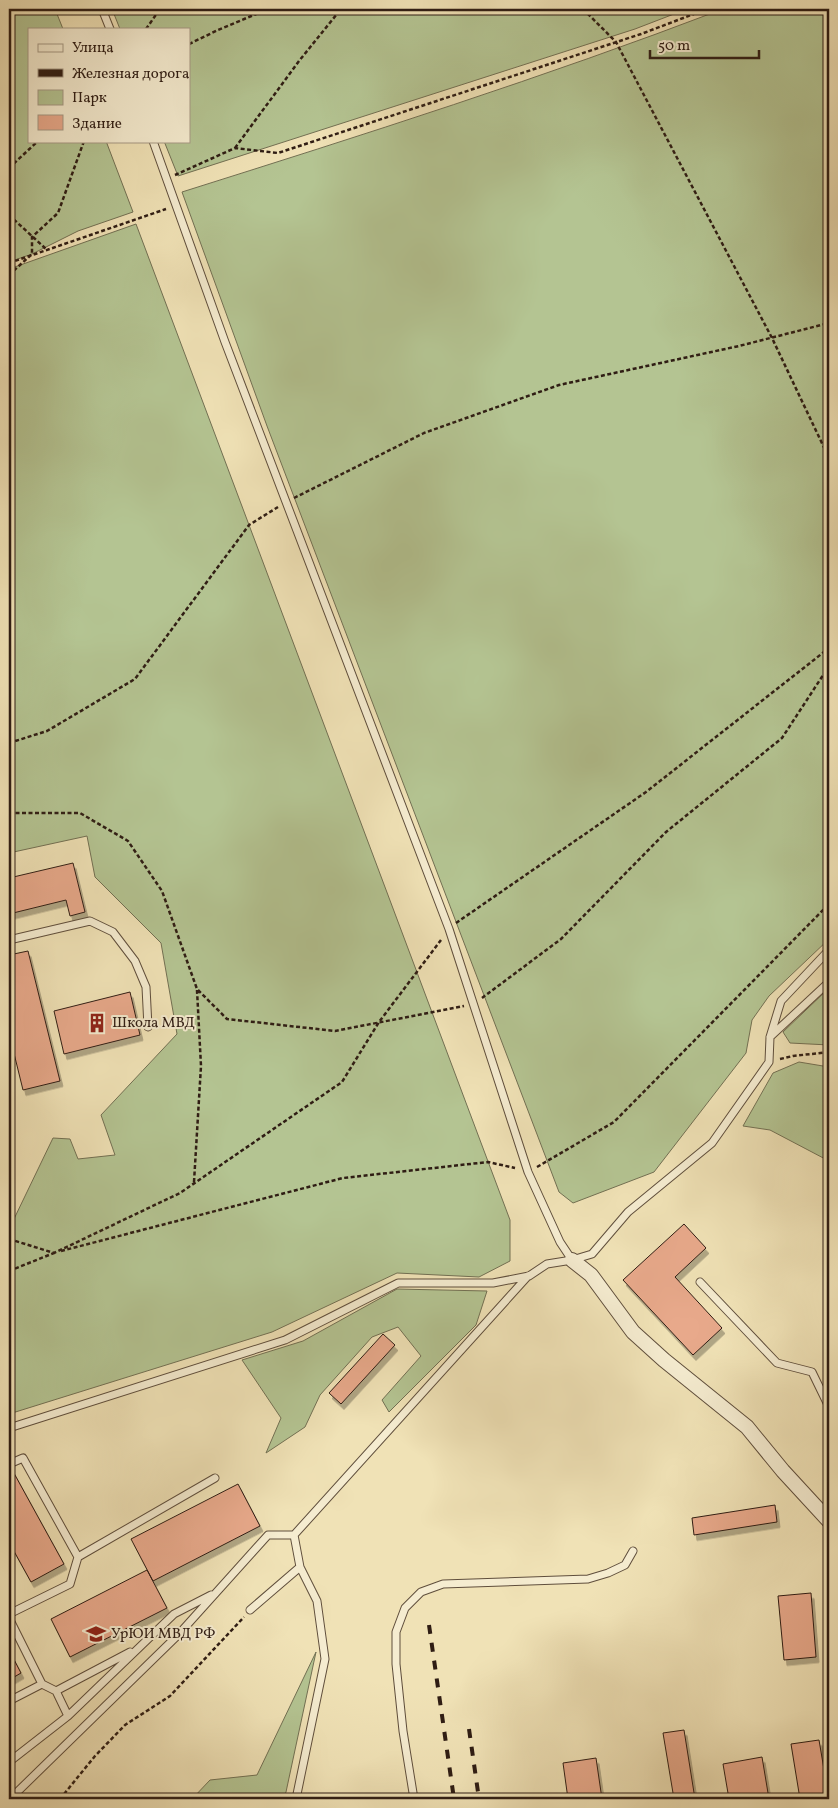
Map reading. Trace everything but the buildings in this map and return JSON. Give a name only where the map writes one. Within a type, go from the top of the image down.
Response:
[{"type":"street","points":[[572,1260],[591,1275],[633,1332],[664,1360],[747,1427],[783,1471],[829,1521]]},
{"type":"lane","points":[[102,9],[110,28]]},
{"type":"lane","points":[[153,142],[225,342],[449,929],[528,1172],[560,1242],[572,1260]]},
{"type":"lane","points":[[9,940],[90,921],[113,932],[135,961],[146,987],[148,1027]]},
{"type":"lane","points":[[10,1799],[178,1635],[268,1535],[294,1535],[529,1276],[547,1264],[572,1260],[592,1254],[628,1212],[712,1144],[769,1062],[770,1037],[781,1002],[829,950]]},
{"type":"lane","points":[[770,1037],[829,982]]},
{"type":"lane","points":[[9,1428],[285,1340],[398,1283],[493,1283],[529,1276]]},
{"type":"lane","points":[[700,1282],[778,1363],[812,1372],[829,1407]]},
{"type":"lane","points":[[9,1464],[23,1458],[78,1557]]},
{"type":"lane","points":[[9,1614],[70,1584],[78,1557],[215,1478]]},
{"type":"lane","points":[[294,1535],[300,1567],[317,1601],[325,1659],[296,1799]]},
{"type":"lane","points":[[414,1799],[403,1731],[396,1664],[396,1632],[405,1608],[421,1592],[443,1584],[588,1579],[625,1565],[633,1551]]},
{"type":"lane","points":[[250,1610],[300,1567]]},
{"type":"lane","points":[[9,1762],[68,1716],[174,1614],[216,1592]]},
{"type":"lane","points":[[9,1618],[42,1684],[56,1692],[68,1716]]},
{"type":"lane","points":[[56,1692],[139,1648]]},
{"type":"lane","points":[[9,1701],[42,1684]]},
{"type":"path","points":[[147,28],[160,9]]},
{"type":"path","points":[[190,44],[268,9]]},
{"type":"path","points":[[167,179],[236,148],[299,61],[341,9]]},
{"type":"path","points":[[584,9],[616,42],[772,338],[829,458]]},
{"type":"path","points":[[236,148],[278,153],[616,42],[707,9]]},
{"type":"path","points":[[9,168],[37,142]]},
{"type":"path","points":[[9,275],[32,254],[32,236],[58,213],[84,142]]},
{"type":"path","points":[[9,263],[177,206]]},
{"type":"path","points":[[9,215],[46,249]]},
{"type":"path","points":[[9,743],[47,731],[135,679],[249,525],[286,502],[424,433],[559,385],[772,338],[829,323]]},
{"type":"path","points":[[9,1271],[54,1253],[180,1193],[342,1082],[379,1022],[449,929],[646,792],[829,648]]},
{"type":"path","points":[[9,1239],[54,1253],[343,1178],[488,1162],[528,1172],[614,1122],[829,904]]},
{"type":"path","points":[[194,1183],[201,1066],[197,989]]},
{"type":"path","points":[[769,1062],[793,1056],[829,1052]]},
{"type":"path","points":[[60,1799],[95,1756],[125,1725],[170,1696],[250,1610]]},
{"type":"green space","points":[[9,9],[55,9],[63,28],[28,28],[28,142],[106,142],[133,212],[78,231],[32,254],[9,262]]},
{"type":"green space","points":[[112,9],[687,9],[635,29],[178,176],[164,142],[190,142],[190,28],[120,28]]},
{"type":"green space","points":[[723,9],[829,9],[829,939],[769,996],[752,1020],[746,1053],[654,1172],[573,1203],[559,1192],[267,426],[182,192],[521,82]]},
{"type":"green space","points":[[136,224],[510,1220],[510,1261],[479,1277],[397,1273],[272,1332],[9,1414],[9,1220],[13,1221],[53,1138],[70,1139],[78,1159],[115,1155],[101,1115],[177,1034],[161,943],[95,877],[87,836],[9,853],[9,269]]},
{"type":"green space","points":[[829,988],[829,1045],[790,1043],[783,1032]]},
{"type":"green space","points":[[799,1062],[829,1067],[829,1161],[770,1130],[743,1126],[773,1073]]},
{"type":"green space","points":[[397,1289],[487,1291],[476,1325],[389,1412],[382,1400],[421,1356],[398,1327],[372,1337],[320,1395],[305,1427],[266,1453],[281,1418],[242,1360],[303,1341]]},
{"type":"green space","points":[[316,1652],[283,1799],[192,1799],[210,1780],[257,1775]]},
{"type":"railway","points":[[429,1625],[454,1799]]},
{"type":"railway","points":[[469,1729],[479,1799]]},
{"type":"place","name":"Школа МВД","points":[[97,1023]]},
{"type":"place","name":"УрЮИ МВД РФ","points":[[96,1634]]}]
